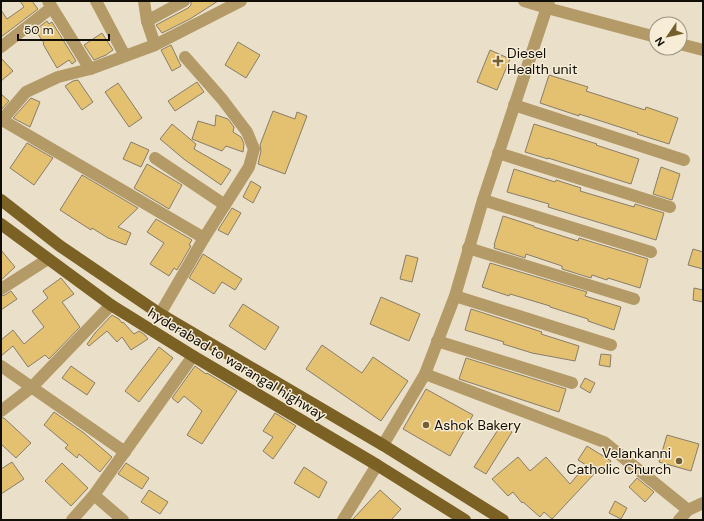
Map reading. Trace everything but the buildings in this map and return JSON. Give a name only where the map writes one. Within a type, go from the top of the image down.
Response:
[{"type":"main road","points":[[1,200],[60,246],[160,314],[383,445],[503,520]]},
{"type":"main road","name":"hyderabad to warangal highway","points":[[1,224],[111,305],[193,356],[377,465],[465,520]]},
{"type":"street","points":[[96,1],[125,56]]},
{"type":"street","points":[[144,1],[147,21],[155,45]]},
{"type":"street","points":[[147,21],[184,1]]},
{"type":"street","points":[[204,238],[1,121],[26,92],[58,77],[90,69],[155,45],[241,1]]},
{"type":"street","points":[[524,1],[548,5],[648,35]]},
{"type":"street","points":[[1,47],[50,5],[90,69]]},
{"type":"street","points":[[383,445],[425,374],[455,296],[468,248],[498,153],[548,5]]},
{"type":"street","points":[[688,46],[703,50]]},
{"type":"street","points":[[160,314],[204,238],[249,167],[254,149],[247,132],[222,99],[185,57]]},
{"type":"street","points":[[514,105],[684,160]]},
{"type":"street","points":[[498,153],[670,207]]},
{"type":"street","points":[[154,158],[225,205]]},
{"type":"street","points":[[483,200],[651,252]]},
{"type":"street","points":[[468,248],[634,299]]},
{"type":"street","points":[[1,288],[48,259]]},
{"type":"street","points":[[455,296],[612,345]]},
{"type":"street","points":[[1,411],[32,387],[111,305]]},
{"type":"street","points":[[438,341],[572,383]]},
{"type":"street","points":[[72,520],[94,495],[193,356]]},
{"type":"street","points":[[1,366],[125,452]]},
{"type":"street","points":[[425,374],[604,442],[688,510]]},
{"type":"street","points":[[343,520],[377,465]]},
{"type":"street","points":[[94,495],[123,520]]},
{"type":"street","points":[[679,520],[688,510],[703,503]]},
{"type":"place","name":"Diesel Health unit","points":[[498,61]]},
{"type":"place","name":"Ashok Bakery","points":[[426,425]]},
{"type":"place","name":"Velankanni Catholic Church","points":[[679,461]]}]
